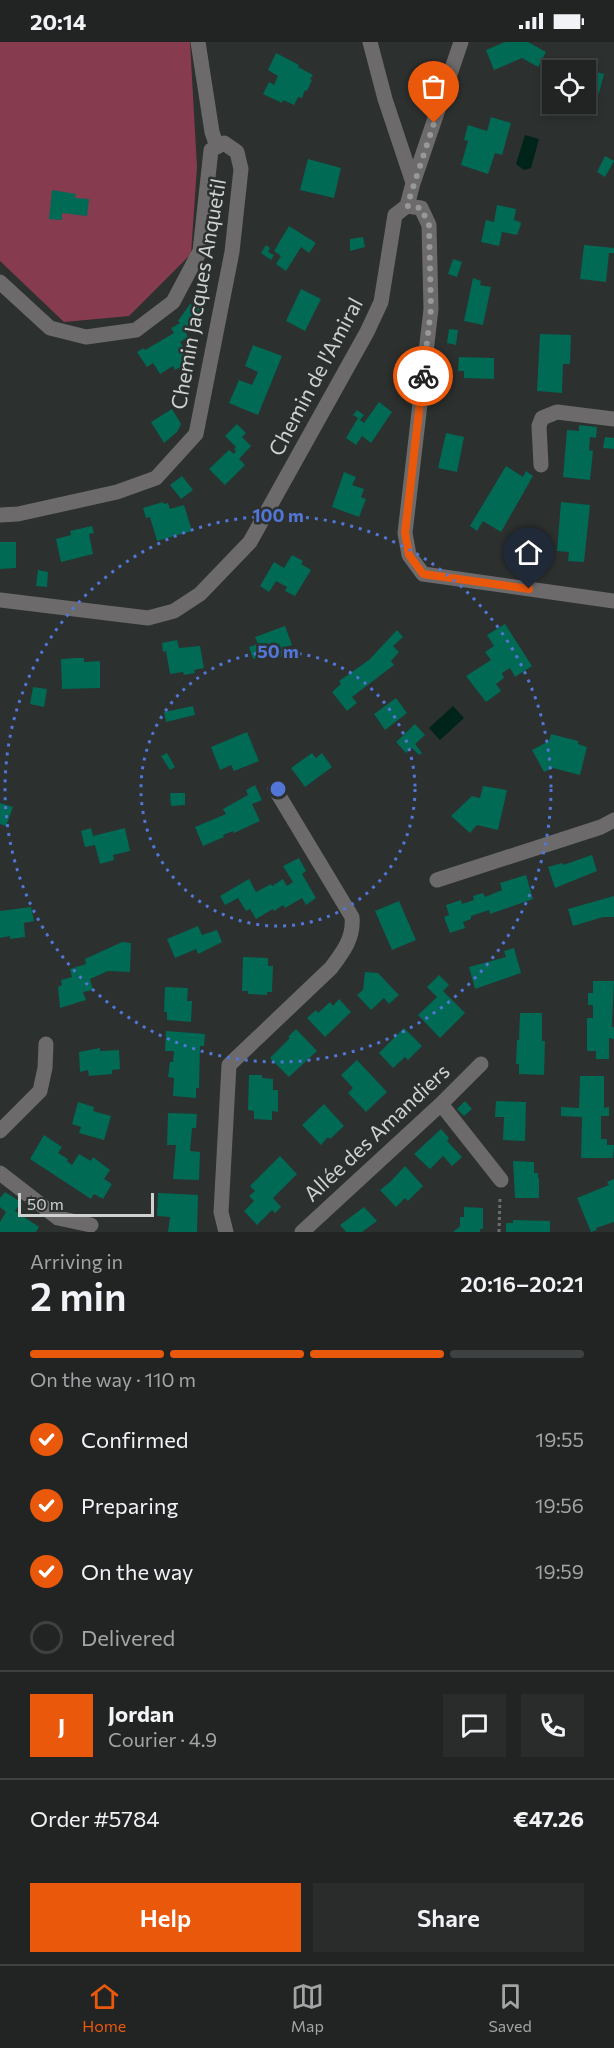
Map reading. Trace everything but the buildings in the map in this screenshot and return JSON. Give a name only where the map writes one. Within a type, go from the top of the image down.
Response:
[{"type":"street","points":[[198,42],[217,147]]},
{"type":"street","points":[[370,42],[385,99],[413,183]]},
{"type":"street","name":"Chemin de l'Amiral","points":[[0,600],[148,618],[174,611],[200,594],[250,542],[367,332],[381,302],[395,214],[407,206],[461,42]]},
{"type":"street","name":"Chemin Jacques Anquetil","points":[[0,282],[50,328],[86,337],[136,330],[173,302],[200,251],[211,150],[224,143],[237,152],[241,169],[232,252],[196,434],[156,478],[117,492],[18,514],[0,515]]},
{"type":"street","points":[[407,206],[421,208],[429,225],[431,309],[405,533],[409,555],[423,574],[614,601]]},
{"type":"street","points":[[541,465],[539,426],[542,418],[557,412],[614,419]]},
{"type":"street","points":[[226,1232],[221,1212],[229,1065],[331,968],[345,950],[353,929],[352,917],[275,789]]},
{"type":"street","points":[[437,880],[601,827],[614,820]]},
{"type":"street","points":[[0,1131],[40,1091],[45,1068],[46,1044]]},
{"type":"street","name":"Allée des Amandiers","points":[[302,1232],[481,1064]]},
{"type":"street","points":[[441,1104],[501,1180]]},
{"type":"street","points":[[0,1173],[58,1218],[91,1225]]},
{"type":"path","points":[[499,1232],[501,1180]]},
{"type":"shaded area","points":[[0,42],[190,42],[197,167],[191,254],[129,316],[64,322],[0,261]]},
{"type":"shaded area","points":[[525,135],[539,139],[531,168],[524,170],[516,164]]},
{"type":"shaded area","points":[[453,706],[464,718],[440,740],[429,728]]},
{"type":"way so far","points":[[423,376],[431,309],[429,225],[421,208],[407,206],[434,123]]},
{"type":"route","points":[[423,376],[405,533],[409,555],[423,574],[529,589]]}]
